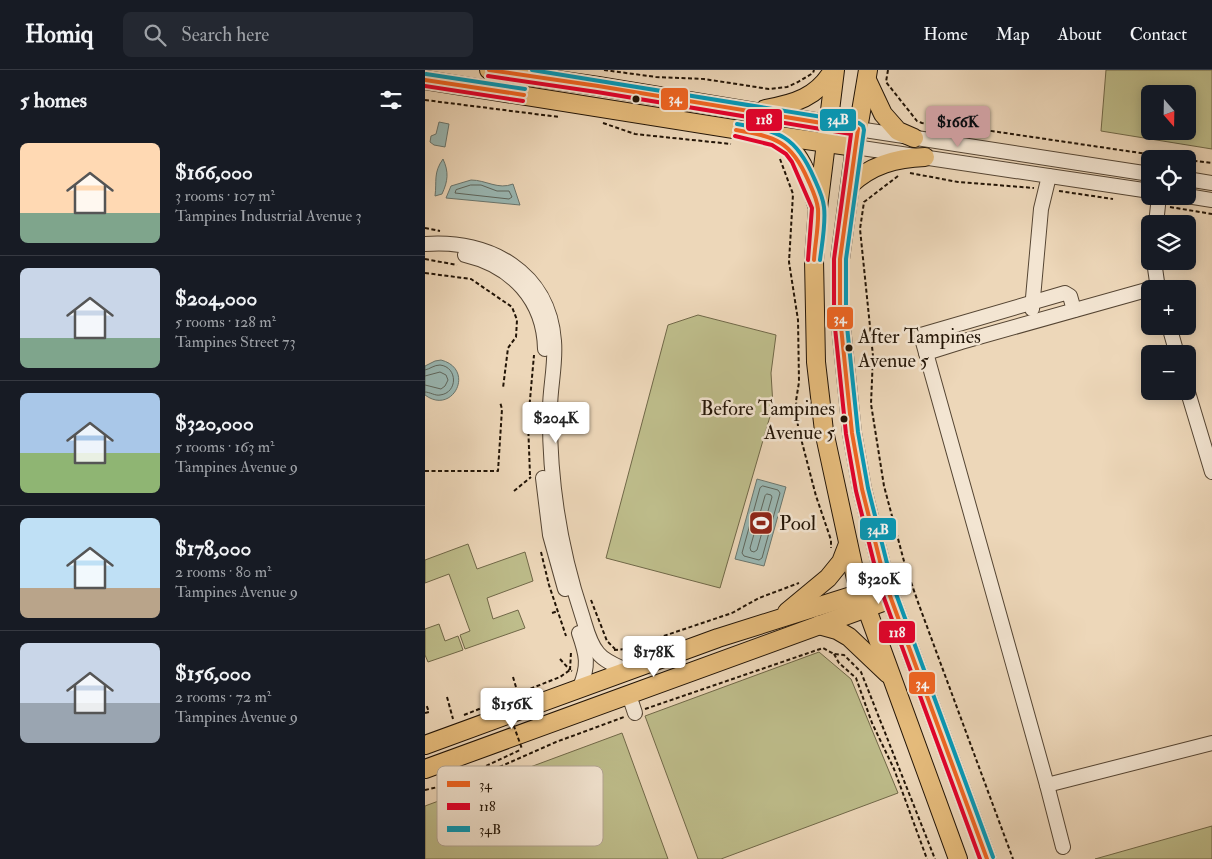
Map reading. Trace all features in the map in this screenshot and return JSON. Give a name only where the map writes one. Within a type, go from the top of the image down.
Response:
[{"type":"main road","points":[[489,70],[857,129]]},
{"type":"main road","points":[[749,111],[786,105],[805,98],[827,82],[834,70]]},
{"type":"main road","points":[[834,70],[814,260],[815,362],[824,431],[847,544],[857,580],[958,859]]},
{"type":"main road","points":[[867,75],[857,129],[841,260],[840,316],[860,480],[889,592],[987,859]]},
{"type":"main road","points":[[867,75],[883,114],[898,131],[914,138]]},
{"type":"main road","points":[[425,80],[826,144],[855,147]]},
{"type":"main road","points":[[765,134],[785,144],[793,151],[803,168],[818,208]]},
{"type":"main road","points":[[850,186],[866,172],[891,161],[925,157]]},
{"type":"main road","points":[[781,617],[828,578],[841,562],[847,544]]},
{"type":"main road","points":[[425,745],[583,679],[627,670],[781,617],[864,601],[889,592]]},
{"type":"main road","points":[[425,769],[819,626],[864,601]]},
{"type":"main road","points":[[819,626],[837,630],[849,637],[891,678]]},
{"type":"street","points":[[857,129],[1141,173]]},
{"type":"street","points":[[855,147],[1141,190]]},
{"type":"street","points":[[1031,322],[1041,209],[1049,176]]},
{"type":"street","points":[[1196,180],[1212,183]]},
{"type":"street","points":[[1196,197],[1212,200]]},
{"type":"street","points":[[425,245],[443,243],[461,246],[487,252],[502,258],[528,278],[539,291],[546,305],[551,321],[554,342],[549,408],[553,483],[561,532],[576,597],[593,646],[602,658],[627,670]]},
{"type":"street","points":[[425,245],[482,260],[498,268],[520,284],[536,308],[545,342],[540,407],[543,484],[551,535],[562,580],[584,648],[583,679]]},
{"type":"street","points":[[926,353],[1141,292]]},
{"type":"street","points":[[1063,847],[921,335],[1032,301],[1065,293],[1070,296],[1074,310]]},
{"type":"street","points":[[1190,400],[1212,472]]},
{"type":"street","points":[[629,695],[635,712]]},
{"type":"street","points":[[1047,785],[1212,743]]},
{"type":"path","points":[[604,70],[655,77],[704,79],[769,89],[787,87],[813,73],[814,70]]},
{"type":"path","points":[[888,70],[886,82],[917,121],[922,123],[978,129],[1141,153]]},
{"type":"path","points":[[425,100],[561,117]]},
{"type":"path","points":[[602,123],[635,134],[739,145]]},
{"type":"path","points":[[778,156],[781,162]]},
{"type":"path","points":[[1196,161],[1212,163]]},
{"type":"path","points":[[883,186],[864,202],[859,229],[873,356],[871,404],[884,486],[905,565],[1013,859]]},
{"type":"path","points":[[425,259],[459,265]]},
{"type":"path","points":[[425,273],[471,279],[511,307],[517,320],[516,337],[508,348],[503,388]]},
{"type":"path","points":[[532,486],[528,422],[534,351]]},
{"type":"path","points":[[425,471],[498,471],[502,409],[500,402]]},
{"type":"path","points":[[514,491],[531,477]]},
{"type":"path","points":[[541,551],[544,568],[569,642]]},
{"type":"path","points":[[538,569],[544,568]]},
{"type":"path","points":[[602,658],[615,649],[625,648],[733,612],[759,598],[802,582]]},
{"type":"path","points":[[552,613],[558,611]]},
{"type":"path","points":[[570,670],[571,649]]},
{"type":"path","points":[[927,859],[894,769],[871,722],[856,678],[839,663],[834,654],[844,655],[861,672],[935,859]]},
{"type":"path","points":[[560,659],[570,670],[579,672],[583,679]]},
{"type":"path","points":[[447,697],[453,719],[560,677],[570,670]]},
{"type":"path","points":[[513,677],[518,694]]},
{"type":"path","points":[[487,766],[522,749],[505,701]]},
{"type":"path","points":[[425,713],[429,712],[426,704]]},
{"type":"shaded area","points":[[1106,70],[1212,70],[1212,149],[1156,140],[1196,140],[1196,85],[1141,85],[1141,137],[1101,131]]},
{"type":"shaded area","points":[[698,315],[776,335],[771,373],[773,406],[720,588],[606,558],[668,325]]},
{"type":"shaded area","points":[[468,544],[477,569],[525,552],[533,581],[487,598],[493,619],[518,610],[525,628],[465,649],[460,635],[470,631],[449,574],[425,583],[425,560]]},
{"type":"shaded area","points":[[439,624],[445,641],[458,636],[463,650],[428,662],[425,655],[425,629]]},
{"type":"shaded area","points":[[819,652],[851,679],[898,793],[721,859],[698,859],[645,716]]},
{"type":"shaded area","points":[[622,733],[668,859],[425,859],[425,806],[437,802],[437,846],[603,846],[603,766],[533,766]]},
{"type":"shaded area","points":[[1212,826],[1212,859],[1095,859]]},
{"type":"water","points":[[439,122],[449,124],[445,147],[434,145],[430,142],[431,136],[436,134]]},
{"type":"water","points":[[443,159],[447,172],[447,181],[442,194],[435,196],[437,173]]},
{"type":"water","points":[[471,180],[502,186],[513,184],[520,205],[446,198],[451,186]]},
{"type":"water","points":[[441,360],[452,365],[457,372],[459,381],[457,389],[452,396],[444,400],[435,400],[425,395],[425,366]]},
{"type":"water","name":"Pool","points":[[757,479],[786,487],[764,566],[735,559]]},
{"type":"transit line","name":"34","points":[[489,70],[858,129],[840,259],[840,317],[852,433],[862,489],[886,585],[987,859]]},
{"type":"transit line","name":"34B","points":[[532,70],[859,123],[863,126],[846,259],[846,317],[858,432],[868,488],[892,583],[993,857]]},
{"type":"transit line","name":"34B","points":[[426,74],[525,89]]},
{"type":"transit line","name":"118","points":[[488,76],[851,134],[834,259],[834,318],[846,434],[856,491],[880,587],[980,859]]},
{"type":"transit line","name":"34","points":[[425,80],[524,95]]},
{"type":"transit line","name":"118","points":[[425,86],[523,101]]},
{"type":"transit line","name":"34B","points":[[737,124],[764,129],[784,138],[793,144],[807,164],[820,192],[824,207],[824,227],[820,260]]},
{"type":"transit line","name":"34","points":[[736,130],[762,135],[781,143],[802,167],[814,194],[818,209],[814,260]]},
{"type":"transit line","name":"118","points":[[735,136],[772,145],[786,154],[792,162],[812,208],[808,260]]},
{"type":"place","name":"After Tampines Avenue 5","points":[[849,348]]},
{"type":"place","name":"Before Tampines Avenue 5","points":[[844,419]]},
{"type":"place","name":"Pool","points":[[761,523]]}]
